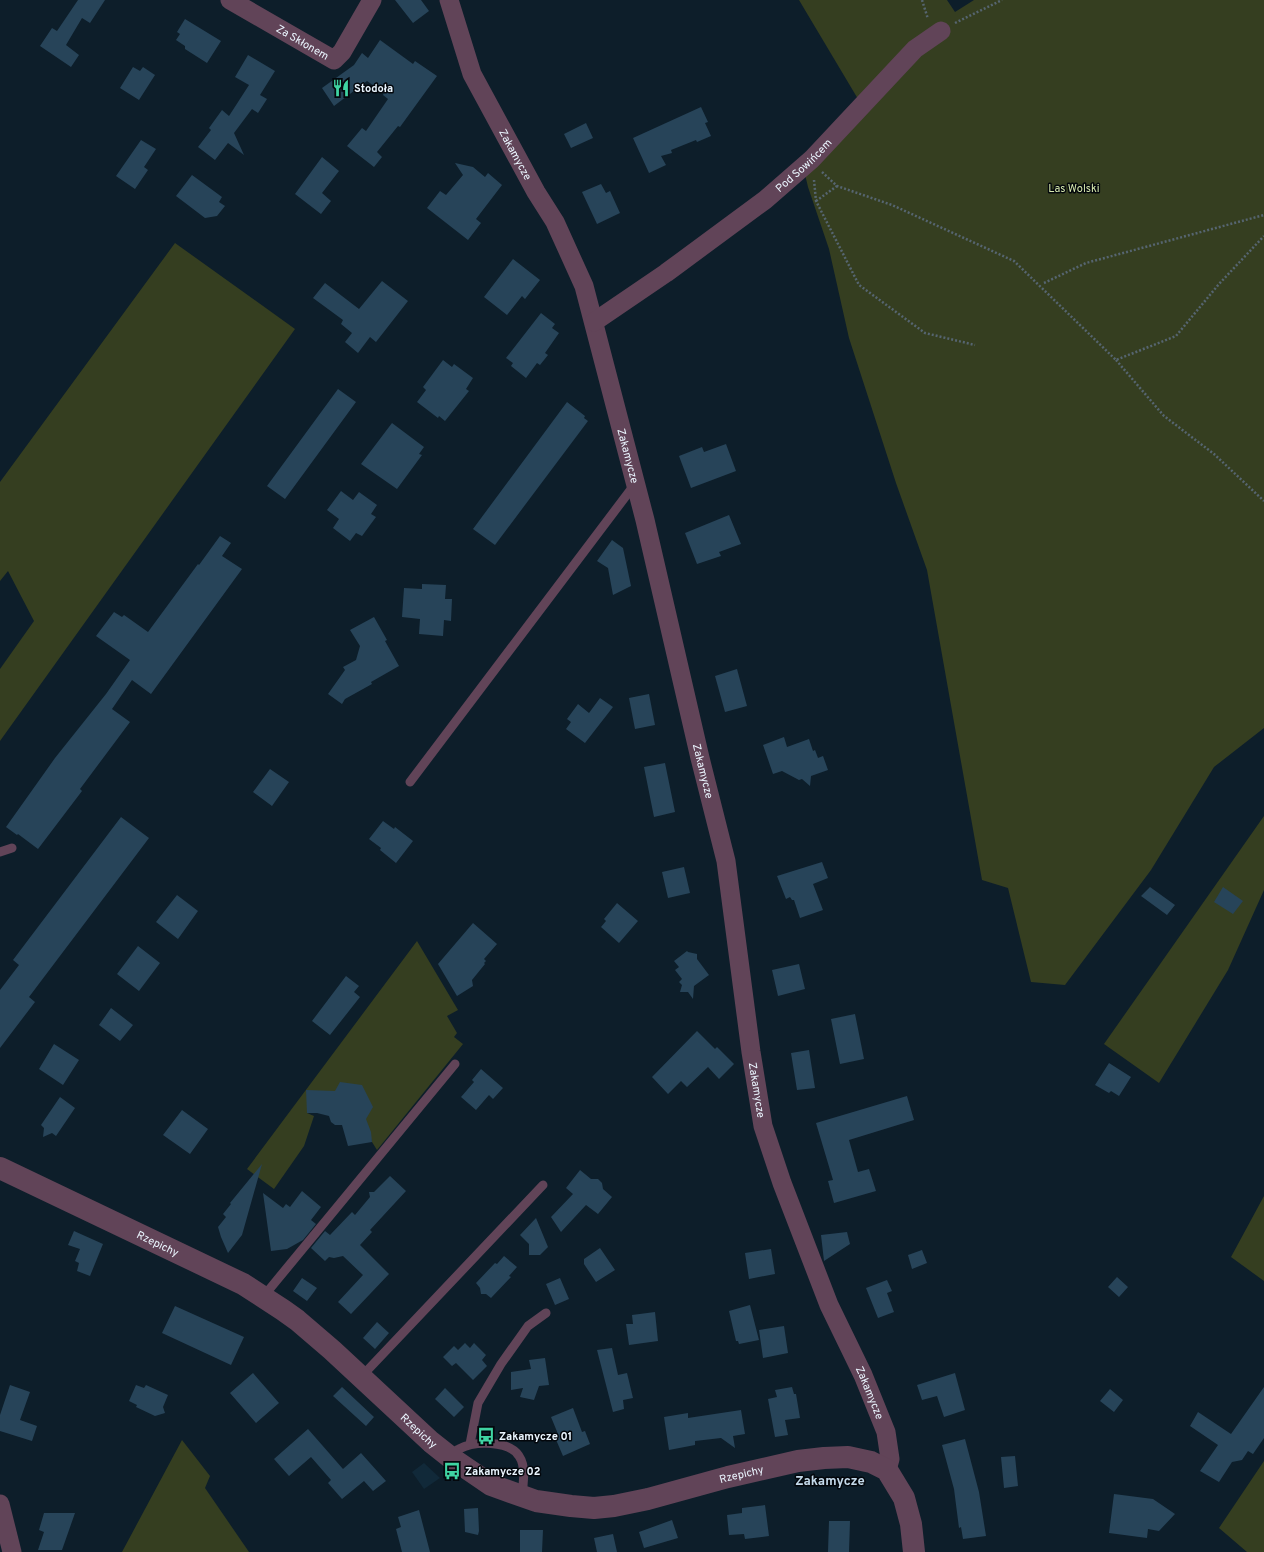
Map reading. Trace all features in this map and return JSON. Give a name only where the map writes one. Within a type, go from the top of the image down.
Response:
[{"type":"street","name":"Za Skłonem","points":[[230,0],[334,60],[342,52],[372,0]]},
{"type":"street","name":"Zakamycze","points":[[449,0],[472,74],[536,192],[555,222],[584,286],[635,484],[726,861],[751,1052],[764,1126],[782,1183],[829,1306],[863,1375],[886,1432],[890,1459],[887,1470]]},
{"type":"street","name":"Pod Sowińcem","points":[[594,322],[666,273],[765,200],[812,159],[915,48],[941,31]]},
{"type":"street","name":"Rzepichy","points":[[0,1168],[243,1284],[297,1320],[431,1442],[450,1457],[492,1485],[521,1496],[536,1501],[594,1508],[614,1506],[798,1461],[848,1457],[871,1462],[887,1470]]},
{"type":"street","points":[[887,1470],[904,1498],[911,1524],[914,1552]]},
{"type":"street","points":[[0,1504],[12,1552]]},
{"type":"lane","points":[[410,782],[635,484]]},
{"type":"lane","points":[[0,852],[12,848]]},
{"type":"lane","points":[[263,1297],[455,1064]]},
{"type":"lane","points":[[361,1377],[543,1185]]},
{"type":"lane","points":[[470,1444],[478,1403],[501,1364],[528,1326],[546,1314]]},
{"type":"lane","points":[[450,1457],[458,1449],[470,1444],[499,1444],[508,1447],[519,1456],[524,1477],[521,1496]]},
{"type":"path","points":[[941,31],[1002,0]]},
{"type":"path","points":[[812,159],[827,178],[837,186],[892,205],[1014,261],[1116,360],[1164,416],[1214,454],[1264,501]]},
{"type":"path","points":[[812,159],[816,201],[859,285],[925,333],[975,345]]},
{"type":"path","points":[[816,201],[837,186]]},
{"type":"path","points":[[1044,283],[1086,263],[1264,215]]},
{"type":"path","points":[[1116,360],[1176,336],[1219,284],[1264,236]]},
{"type":"shaded area","points":[[424,1463],[440,1478],[424,1489],[412,1472]]},
{"type":"green space","name":"Las Wolski","points":[[799,0],[947,0],[955,12],[974,0],[1264,0],[1264,728],[1214,767],[1151,870],[1065,985],[1031,982],[1008,888],[982,880],[927,570],[896,483],[849,338],[829,249],[808,187],[804,170],[858,99]]},
{"type":"green space","points":[[175,243],[295,329],[0,741],[0,669],[34,621],[8,571],[0,581],[0,482]]},
{"type":"green space","points":[[1264,816],[1264,890],[1228,970],[1159,1083],[1104,1044]]},
{"type":"green space","points":[[417,941],[458,1010],[447,1016],[457,1033],[454,1037],[463,1044],[377,1150],[372,1142],[364,1116],[334,1092],[307,1113],[314,1116],[304,1146],[274,1189],[247,1169]]},
{"type":"green space","points":[[1264,1196],[1264,1281],[1231,1257]]},
{"type":"green space","points":[[182,1440],[210,1476],[205,1488],[249,1552],[122,1552]]},
{"type":"green space","points":[[1264,1461],[1264,1552],[1247,1552],[1219,1528]]},
{"type":"building","points":[[78,0],[105,0],[90,23],[82,18],[66,45],[79,55],[71,67],[40,46],[52,28],[57,31]]},
{"type":"building","points":[[395,0],[421,0],[429,11],[413,23]]},
{"type":"building","points":[[185,19],[221,41],[207,63],[185,49],[185,46],[176,40],[180,34],[177,32]]},
{"type":"building","points":[[380,40],[413,64],[415,61],[437,76],[400,127],[398,126],[377,152],[382,157],[374,167],[347,146],[362,128],[366,131],[388,99],[383,95],[384,93],[367,81],[334,106],[322,88],[354,65],[362,53],[368,58]]},
{"type":"building","points":[[248,55],[275,71],[260,95],[267,99],[258,113],[252,109],[234,133],[244,155],[228,143],[215,160],[198,147],[211,130],[209,128],[222,110],[229,116],[249,85],[235,77]]},
{"type":"building","points":[[133,67],[140,71],[143,67],[155,75],[139,100],[120,88]]},
{"type":"building","points":[[701,107],[708,122],[705,123],[711,136],[671,150],[672,153],[661,156],[666,165],[649,173],[633,138]]},
{"type":"building","points":[[586,123],[593,138],[571,148],[564,134]]},
{"type":"building","points":[[141,140],[156,149],[144,167],[148,170],[135,189],[116,176]]},
{"type":"building","points":[[322,157],[339,171],[322,193],[331,201],[321,214],[295,194]]},
{"type":"building","points":[[455,163],[473,167],[485,177],[488,173],[502,185],[476,219],[481,223],[468,240],[427,208],[440,191],[446,195],[463,175]]},
{"type":"building","points":[[192,175],[222,197],[219,202],[225,206],[217,216],[205,218],[176,196]]},
{"type":"building","points":[[601,184],[606,193],[610,191],[620,213],[597,224],[582,192]]},
{"type":"building","points":[[513,259],[540,280],[525,299],[522,296],[507,315],[484,297]]},
{"type":"building","points":[[382,281],[408,301],[376,342],[370,337],[358,353],[345,342],[352,333],[341,324],[343,320],[313,298],[325,283],[359,309]]},
{"type":"building","points":[[541,313],[555,324],[552,328],[559,333],[545,353],[548,355],[540,365],[537,363],[526,378],[511,366],[513,363],[506,358]]},
{"type":"building","points":[[443,360],[452,367],[454,364],[473,378],[466,389],[469,391],[445,421],[439,416],[438,418],[417,402],[426,390],[423,387]]},
{"type":"building","points":[[338,389],[356,402],[285,499],[267,486]]},
{"type":"building","points":[[567,402],[585,416],[584,418],[588,421],[495,545],[473,529]]},
{"type":"building","points":[[392,423],[424,447],[419,454],[422,455],[397,489],[361,464]]},
{"type":"building","points":[[726,444],[736,471],[691,488],[679,456],[702,447],[704,452]]},
{"type":"building","points":[[341,491],[353,500],[359,492],[377,505],[371,514],[376,517],[362,536],[356,533],[350,541],[333,528],[339,519],[327,510]]},
{"type":"building","points":[[729,515],[741,544],[719,552],[721,556],[697,564],[685,533]]},
{"type":"building","points":[[220,536],[231,543],[222,556],[242,569],[151,694],[132,680],[112,709],[130,722],[80,789],[82,791],[38,849],[6,827],[55,758],[106,694],[130,660],[96,636],[114,612],[122,617],[124,615],[148,632]]},
{"type":"building","points":[[612,540],[623,548],[631,586],[613,595],[608,568],[597,561]]},
{"type":"building","points":[[422,584],[446,585],[445,599],[452,599],[451,621],[444,620],[443,636],[419,634],[420,619],[402,617],[404,588],[422,589]]},
{"type":"building","points":[[374,617],[399,666],[371,682],[372,684],[345,699],[342,704],[328,694],[345,670],[343,667],[356,660],[360,646],[350,630]]},
{"type":"building","points":[[737,669],[747,706],[725,712],[715,676]]},
{"type":"building","points":[[649,694],[655,725],[635,729],[629,698]]},
{"type":"building","points":[[600,698],[613,707],[585,743],[566,729],[571,722],[567,719],[578,704],[589,713]]},
{"type":"building","points":[[784,737],[787,747],[809,739],[813,751],[815,750],[818,758],[823,756],[828,770],[811,776],[810,786],[802,779],[799,780],[782,771],[773,774],[763,745]]},
{"type":"building","points":[[665,763],[675,812],[654,817],[644,767]]},
{"type":"building","points":[[270,769],[289,782],[272,806],[253,792]]},
{"type":"building","points":[[121,817],[149,838],[29,997],[35,1002],[0,1048],[0,990],[19,965],[13,960]]},
{"type":"building","points":[[383,821],[394,829],[395,827],[413,841],[396,863],[380,850],[381,848],[369,839]]},
{"type":"building","points":[[822,862],[828,878],[813,884],[823,910],[800,918],[794,900],[790,897],[786,899],[777,876]]},
{"type":"building","points":[[684,867],[690,893],[668,898],[662,872]]},
{"type":"building","points":[[1150,887],[1175,905],[1167,915],[1141,896]]},
{"type":"building","points":[[1223,887],[1243,901],[1233,914],[1214,902]]},
{"type":"building","points":[[177,895],[198,911],[178,939],[156,922]]},
{"type":"building","points":[[617,903],[638,921],[619,943],[601,927],[606,921],[604,919]]},
{"type":"building","points":[[473,923],[497,944],[484,959],[486,961],[484,963],[485,964],[472,980],[473,986],[457,996],[438,964]]},
{"type":"building","points":[[138,946],[160,963],[139,991],[117,974]]},
{"type":"building","points":[[687,951],[697,954],[697,959],[709,975],[694,986],[693,999],[688,992],[680,992],[682,985],[679,982],[682,979],[675,970],[679,967],[674,961]]},
{"type":"building","points":[[799,964],[805,989],[778,996],[772,970]]},
{"type":"building","points":[[346,976],[359,986],[354,992],[360,997],[330,1035],[312,1021]]},
{"type":"building","points":[[111,1008],[133,1025],[120,1041],[99,1025]]},
{"type":"building","points":[[855,1014],[864,1059],[840,1064],[831,1019]]},
{"type":"building","points":[[697,1031],[715,1049],[717,1047],[734,1064],[719,1079],[708,1067],[687,1087],[681,1081],[668,1094],[652,1077]]},
{"type":"building","points":[[54,1044],[79,1060],[63,1085],[39,1069]]},
{"type":"building","points":[[809,1050],[815,1088],[797,1090],[791,1053]]},
{"type":"building","points":[[1109,1063],[1131,1077],[1119,1096],[1111,1091],[1109,1093],[1095,1085]]},
{"type":"building","points":[[481,1069],[503,1088],[493,1099],[489,1095],[476,1110],[461,1097],[474,1082],[472,1080]]},
{"type":"building","points":[[340,1082],[362,1085],[373,1107],[366,1119],[371,1132],[372,1142],[348,1146],[342,1125],[335,1125],[331,1122],[329,1116],[317,1113],[307,1113],[306,1090],[335,1091]]},
{"type":"building","points":[[907,1096],[914,1120],[849,1140],[858,1172],[869,1169],[876,1191],[834,1203],[828,1181],[833,1180],[816,1123]]},
{"type":"building","points":[[60,1097],[75,1108],[56,1136],[52,1133],[43,1137],[44,1128],[41,1125]]},
{"type":"building","points":[[182,1110],[208,1129],[190,1154],[163,1135]]},
{"type":"building","points":[[262,1164],[242,1235],[228,1253],[218,1227],[226,1217],[223,1214],[231,1204],[230,1203]]},
{"type":"building","points":[[580,1170],[591,1179],[598,1179],[602,1183],[603,1189],[612,1197],[598,1214],[586,1205],[561,1232],[551,1217],[573,1194],[566,1188]]},
{"type":"building","points":[[390,1176],[406,1191],[370,1230],[372,1232],[360,1245],[389,1274],[351,1314],[338,1302],[363,1275],[343,1256],[334,1258],[329,1257],[325,1261],[311,1248],[325,1231],[330,1235],[352,1212],[355,1215],[370,1197],[369,1192],[374,1192]]},
{"type":"building","points":[[302,1191],[321,1207],[311,1220],[316,1224],[303,1240],[287,1249],[271,1251],[263,1193],[283,1208],[286,1204],[290,1207]]},
{"type":"building","points":[[536,1218],[548,1247],[540,1255],[529,1255],[529,1244],[520,1235]]},
{"type":"building","points":[[74,1231],[103,1244],[90,1276],[77,1271],[79,1263],[75,1261],[80,1249],[68,1245]]},
{"type":"building","points":[[847,1232],[850,1244],[824,1261],[821,1235]]},
{"type":"building","points":[[600,1248],[615,1270],[596,1282],[584,1264],[584,1259]]},
{"type":"building","points":[[771,1249],[775,1274],[749,1279],[745,1253]]},
{"type":"building","points":[[922,1250],[927,1263],[912,1269],[908,1255]]},
{"type":"building","points":[[504,1256],[517,1267],[509,1276],[511,1277],[491,1298],[486,1294],[481,1294],[480,1288],[476,1283],[495,1263],[497,1264]]},
{"type":"building","points":[[1117,1277],[1128,1287],[1119,1297],[1108,1287]]},
{"type":"building","points":[[302,1278],[317,1288],[307,1301],[293,1291]]},
{"type":"building","points":[[560,1278],[569,1299],[555,1305],[546,1284]]},
{"type":"building","points":[[887,1280],[892,1291],[887,1293],[894,1312],[878,1318],[866,1288]]},
{"type":"building","points":[[750,1305],[759,1340],[739,1344],[738,1341],[736,1341],[729,1311]]},
{"type":"building","points":[[175,1306],[244,1337],[231,1365],[162,1333]]},
{"type":"building","points":[[655,1312],[658,1341],[629,1345],[626,1324],[633,1324],[632,1315]]},
{"type":"building","points":[[377,1322],[389,1333],[375,1349],[363,1338]]},
{"type":"building","points":[[784,1326],[788,1353],[763,1358],[759,1330]]},
{"type":"building","points":[[465,1343],[470,1348],[474,1343],[486,1355],[482,1360],[487,1366],[473,1380],[456,1363],[452,1366],[443,1357],[454,1346],[458,1350]]},
{"type":"building","points":[[612,1348],[618,1375],[627,1373],[633,1398],[623,1400],[624,1409],[613,1412],[597,1350]]},
{"type":"building","points":[[545,1358],[549,1385],[539,1386],[534,1400],[520,1397],[523,1388],[511,1390],[511,1372],[531,1369],[529,1360]]},
{"type":"building","points":[[253,1373],[279,1403],[256,1423],[230,1393]]},
{"type":"building","points":[[955,1373],[965,1410],[944,1417],[937,1396],[922,1400],[917,1385]]},
{"type":"building","points":[[10,1385],[30,1392],[20,1420],[37,1426],[32,1441],[0,1431],[0,1415]]},
{"type":"building","points":[[136,1385],[144,1388],[146,1385],[168,1395],[163,1407],[165,1413],[155,1416],[136,1407],[137,1405],[129,1401]]},
{"type":"building","points":[[342,1387],[374,1417],[366,1426],[333,1396]]},
{"type":"building","points":[[792,1387],[794,1394],[796,1394],[800,1418],[785,1420],[788,1435],[775,1437],[768,1399],[777,1397],[775,1390]]},
{"type":"building","points":[[1264,1387],[1264,1438],[1253,1454],[1248,1451],[1242,1460],[1232,1462],[1219,1482],[1200,1471],[1218,1445],[1190,1426],[1198,1412],[1231,1434]]},
{"type":"building","points":[[445,1388],[464,1407],[454,1417],[435,1399]]},
{"type":"building","points":[[1110,1389],[1123,1400],[1114,1412],[1100,1401]]},
{"type":"building","points":[[573,1408],[582,1432],[585,1431],[590,1444],[563,1456],[554,1435],[558,1434],[551,1417]]},
{"type":"building","points":[[741,1410],[745,1434],[733,1436],[735,1448],[721,1438],[695,1441],[695,1445],[669,1450],[664,1417],[688,1413],[688,1418]]},
{"type":"building","points":[[308,1429],[343,1469],[361,1453],[386,1481],[373,1491],[364,1481],[342,1499],[328,1483],[331,1480],[311,1457],[289,1476],[274,1459]]},
{"type":"building","points":[[965,1439],[979,1492],[986,1536],[963,1539],[961,1527],[959,1528],[954,1489],[942,1445]]},
{"type":"building","points":[[1015,1456],[1018,1486],[1004,1488],[1001,1457]]},
{"type":"building","points":[[1114,1494],[1153,1499],[1175,1514],[1159,1531],[1148,1529],[1147,1538],[1109,1533]]},
{"type":"building","points":[[765,1505],[769,1536],[745,1539],[744,1534],[729,1535],[727,1515],[742,1513],[742,1508]]},
{"type":"building","points":[[478,1508],[478,1535],[465,1532],[464,1509]]},
{"type":"building","points":[[419,1510],[430,1552],[402,1552],[396,1529],[401,1527],[398,1517]]},
{"type":"building","points":[[44,1513],[75,1513],[62,1550],[38,1550],[44,1532],[39,1530]]},
{"type":"building","points":[[672,1520],[678,1538],[644,1548],[639,1532]]},
{"type":"building","points":[[829,1521],[850,1521],[849,1552],[828,1552]]},
{"type":"building","points":[[520,1530],[543,1530],[542,1552],[520,1552]]},
{"type":"building","points":[[613,1534],[617,1552],[597,1552],[594,1538]]},
{"type":"place","name":"Stodoła","points":[[341,88]]},
{"type":"place","name":"Zakamycze 01","points":[[486,1436]]},
{"type":"place","name":"Zakamycze 02","points":[[452,1471]]},
{"type":"district","name":"Zakamycze","points":[[830,1480]]}]
